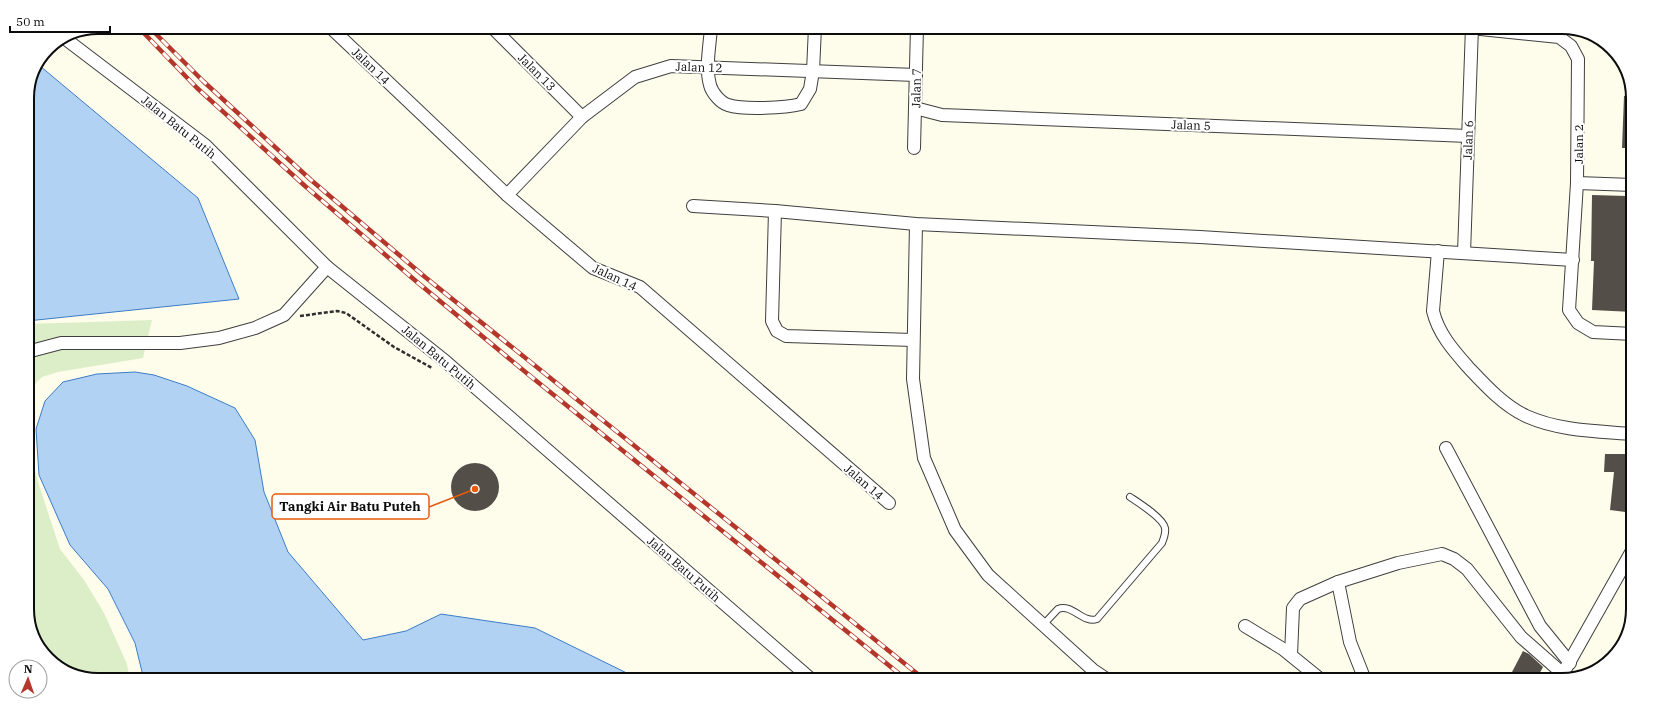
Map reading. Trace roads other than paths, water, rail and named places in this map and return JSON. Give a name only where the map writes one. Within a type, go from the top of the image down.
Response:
[{"type":"street","name":"Jalan 14","points":[[337,34],[507,195],[593,268],[640,287],[889,503]]},
{"type":"street","name":"Jalan 13","points":[[499,34],[582,117]]},
{"type":"street","points":[[711,34],[709,67],[710,86],[721,101],[728,105],[758,107],[790,107],[801,104],[810,89],[813,71],[815,34]]},
{"type":"street","name":"Jalan 7","points":[[914,148],[917,34]]},
{"type":"street","name":"Jalan 6","points":[[1464,253],[1472,34]]},
{"type":"street","name":"Jalan 2","points":[[1533,34],[1559,37],[1571,46],[1578,59],[1577,183],[1569,310],[1578,323],[1593,332],[1626,334]]},
{"type":"street","name":"Jalan Batu Putih","points":[[69,41],[205,145],[327,267],[445,361],[804,673]]},
{"type":"street","name":"Jalan 12","points":[[507,195],[582,117],[635,77],[671,66],[916,75]]},
{"type":"street","name":"Jalan 5","points":[[915,108],[942,115],[1468,136]]},
{"type":"street","points":[[1577,183],[1626,185]]},
{"type":"street","points":[[692,206],[775,211],[916,224],[1208,237],[1572,260]]},
{"type":"street","points":[[775,211],[772,321],[778,331],[786,336],[913,340]]},
{"type":"street","points":[[916,224],[913,379],[924,458],[955,530],[988,574],[1098,673]]},
{"type":"street","points":[[1438,251],[1433,311],[1435,318],[1441,333],[1458,355],[1483,382],[1504,402],[1526,415],[1560,427],[1626,433]]},
{"type":"street","points":[[34,350],[61,344],[180,343],[219,338],[255,328],[284,315],[327,267]]},
{"type":"street","points":[[1446,448],[1540,626],[1570,663]]},
{"type":"street","points":[[1291,655],[1293,608],[1300,599],[1338,582],[1398,563],[1442,554],[1454,558],[1467,569],[1521,637],[1555,673]]},
{"type":"street","points":[[1562,673],[1570,663],[1626,562]]},
{"type":"street","points":[[1338,582],[1350,642],[1362,673]]},
{"type":"street","points":[[1244,626],[1291,655],[1313,673]]},
{"type":"lane","points":[[1043,625],[1060,608],[1072,610],[1089,620],[1097,619],[1162,543],[1165,535],[1165,527],[1160,520],[1130,496]]},
{"type":"water","points":[[42,68],[198,198],[239,299],[34,320],[34,94],[36,81]]},
{"type":"water","points":[[135,372],[154,375],[187,386],[235,408],[255,440],[264,492],[288,552],[363,640],[406,631],[441,614],[535,628],[627,673],[142,673],[135,643],[108,589],[70,545],[39,475],[36,429],[45,401],[63,382],[97,374]]},
{"type":"railway","points":[[145,34],[197,88],[305,186],[417,282],[529,375],[898,673]]},
{"type":"railway","points":[[156,34],[203,81],[311,180],[425,277],[916,673]]},
{"type":"place","name":"Tangki Air Batu Puteh","points":[[475,489]]}]
